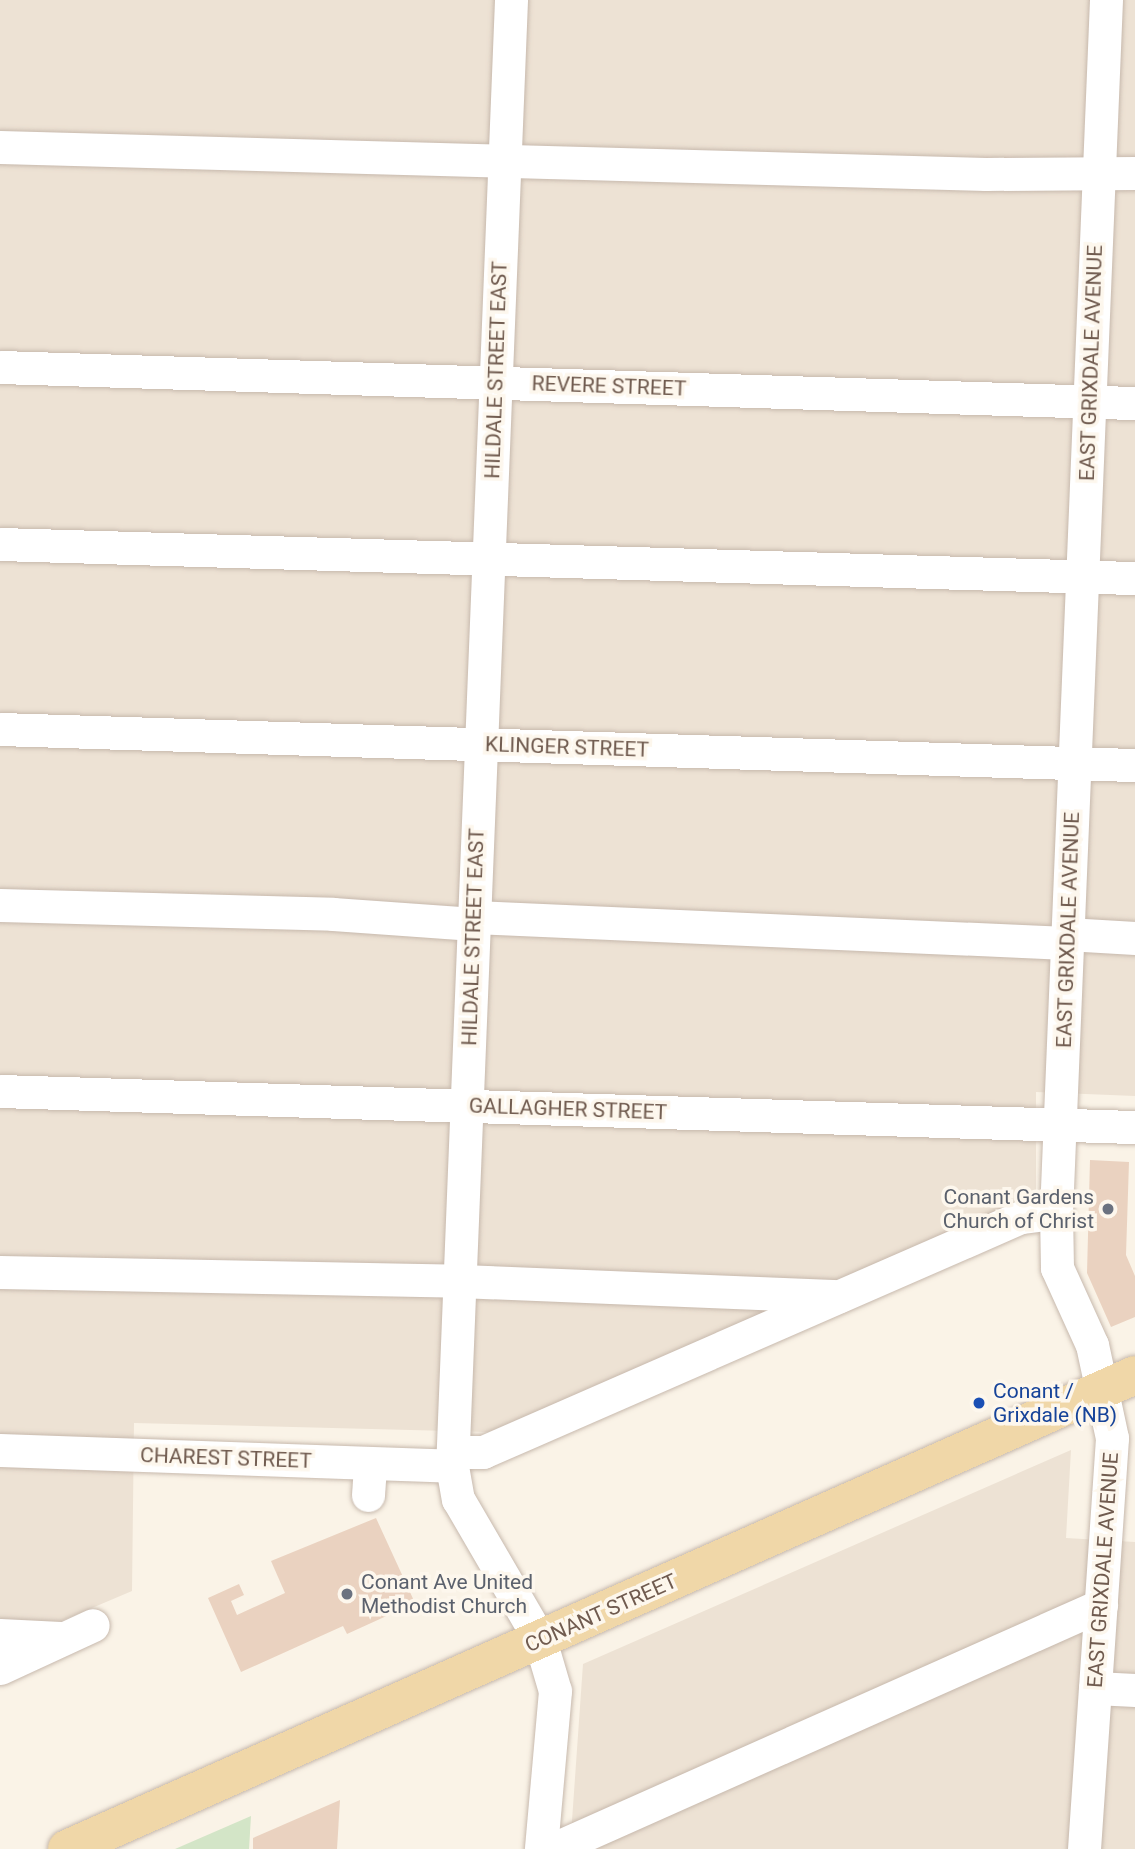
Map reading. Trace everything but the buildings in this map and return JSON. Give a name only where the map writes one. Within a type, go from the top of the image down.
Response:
[{"type":"main road","name":"CONANT STREET","points":[[67,1849],[1119,1382]]},
{"type":"street","name":"HILDALE STREET EAST","points":[[511,0],[453,1459],[458,1499],[540,1640],[555,1691],[541,1849]]},
{"type":"street","name":"EAST GRIXDALE AVENUE","points":[[1084,1849],[1101,1605],[1121,1512],[1112,1438],[1119,1382],[1092,1345],[1056,1268],[1056,1213],[1106,0]]},
{"type":"street","points":[[0,147],[986,174],[1099,171],[1135,173]]},
{"type":"street","name":"REVERE STREET","points":[[0,367],[1135,403]]},
{"type":"street","points":[[0,544],[1135,578]]},
{"type":"street","name":"KLINGER STREET","points":[[0,729],[1135,765]]},
{"type":"street","points":[[0,905],[1066,939],[1135,938]]},
{"type":"street","name":"GALLAGHER STREET","points":[[0,1091],[1135,1127]]},
{"type":"street","name":"CHAREST STREET","points":[[0,1450],[369,1479],[483,1452],[1021,1217],[1056,1213]]},
{"type":"street","points":[[0,1272],[460,1281],[839,1296]]},
{"type":"street","points":[[553,1849],[1101,1605]]},
{"type":"street","points":[[0,1635],[79,1631],[0,1668]]},
{"type":"street","points":[[1095,1688],[1135,1690]]},
{"type":"shaded area","points":[[0,0],[1135,0],[1135,1096],[1036,1092],[1036,1198],[489,1432],[134,1423],[132,1591],[0,1647]]},
{"type":"shaded area","points":[[1071,1450],[1066,1538],[1135,1542],[1135,1849],[570,1849],[583,1664]]},
{"type":"green space","points":[[251,1816],[249,1849],[175,1849]]},
{"type":"place","name":"Conant Gardens Church of Christ","points":[[1108,1209]]},
{"type":"place","name":"Conant / Grixdale (NB)","points":[[979,1403]]},
{"type":"place","name":"Conant Ave United Methodist Church","points":[[347,1594]]}]
